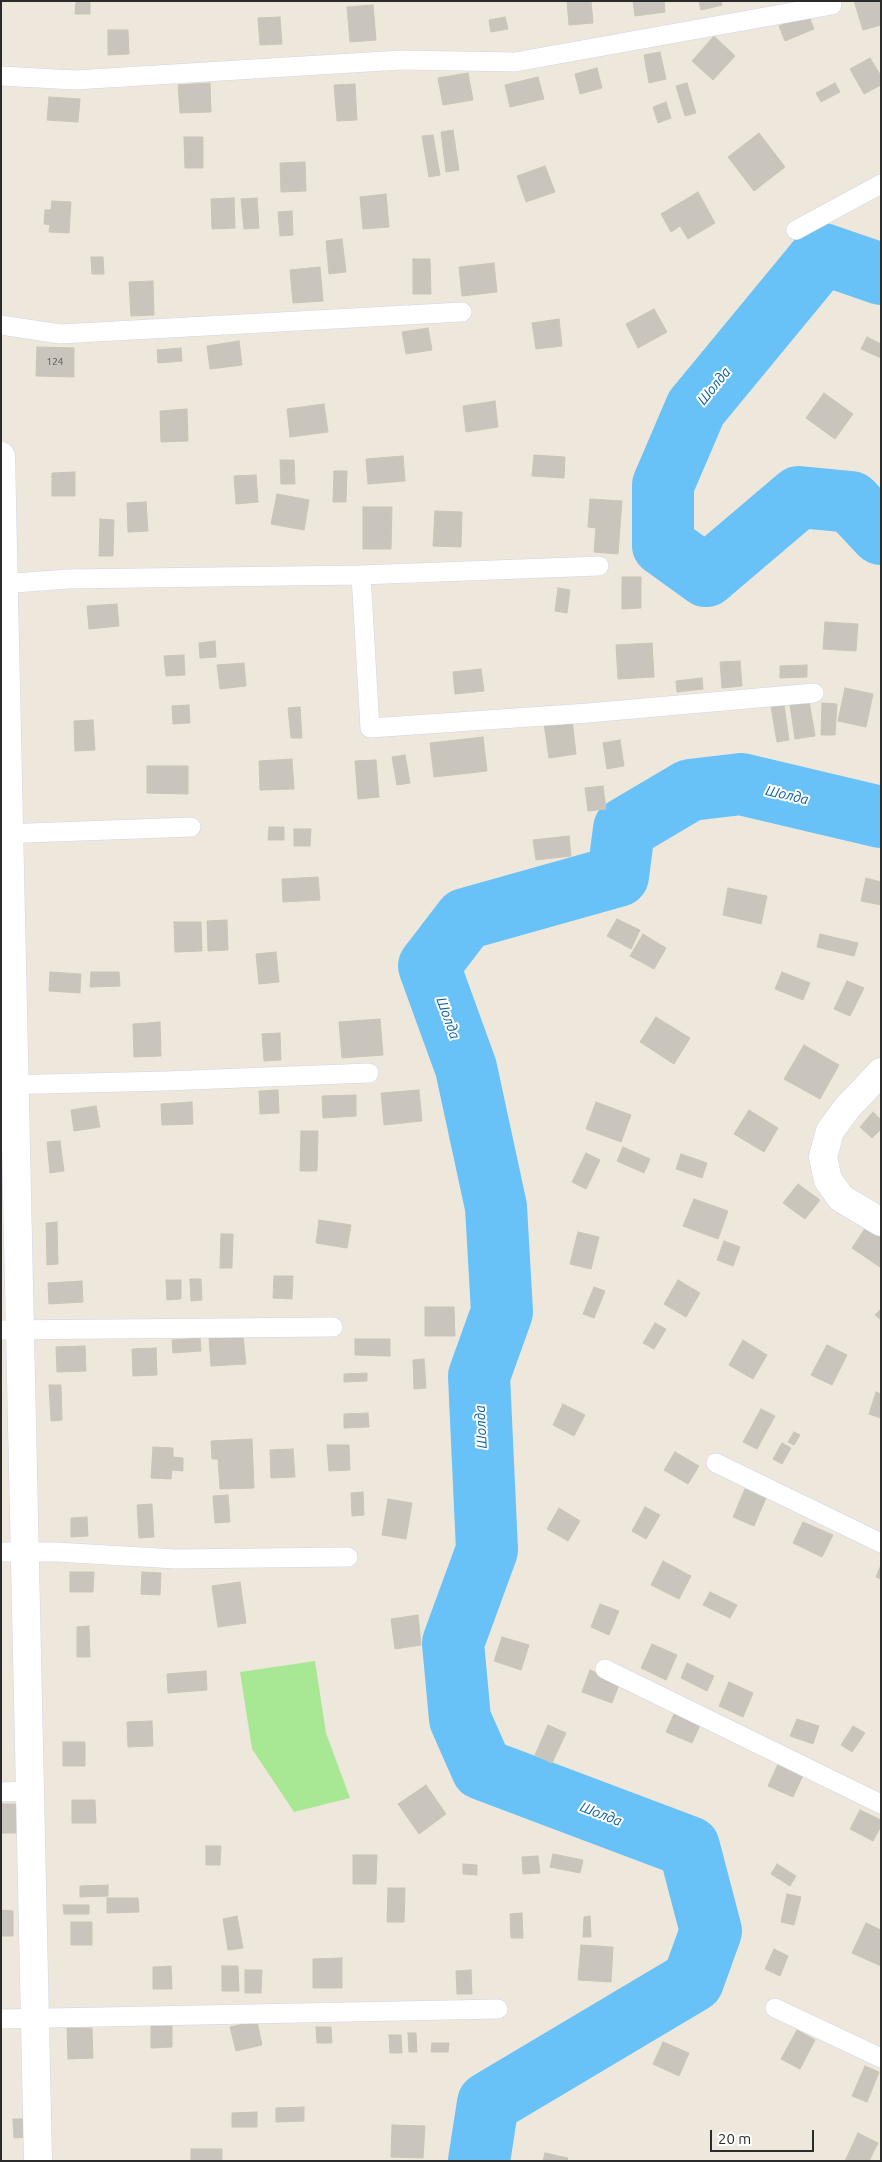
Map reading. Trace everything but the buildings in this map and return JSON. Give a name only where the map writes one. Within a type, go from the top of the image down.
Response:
[{"type":"street","points":[[1,456],[13,1552],[30,1791],[38,2161]]},
{"type":"street","points":[[881,1072],[830,1131],[823,1157],[828,1180],[841,1198],[881,1222]]},
{"type":"lane","points":[[1,76],[74,80],[401,60],[515,62],[832,5]]},
{"type":"lane","points":[[796,230],[881,184]]},
{"type":"lane","points":[[1,325],[60,334],[462,312]]},
{"type":"lane","points":[[3,584],[68,579],[361,575],[599,566]]},
{"type":"lane","points":[[361,575],[370,728],[588,713],[814,693]]},
{"type":"lane","points":[[5,834],[191,827]]},
{"type":"lane","points":[[8,1085],[165,1082],[369,1073]]},
{"type":"lane","points":[[11,1330],[333,1326]]},
{"type":"lane","points":[[716,1463],[881,1543]]},
{"type":"lane","points":[[13,1552],[56,1552],[176,1559],[348,1557]]},
{"type":"lane","points":[[605,1670],[881,1804]]},
{"type":"lane","points":[[1,1792],[30,1791]]},
{"type":"lane","points":[[775,2008],[881,2058]]},
{"type":"lane","points":[[1,2019],[498,2009]]},
{"type":"green space","points":[[315,1661],[326,1733],[350,1798],[294,1812],[252,1749],[240,1672]]},
{"type":"waterway","name":"Шолда","points":[[881,274],[823,254],[696,408],[663,485],[663,545],[706,576],[799,497],[851,502],[881,534]]},
{"type":"waterway","name":"Шолда","points":[[479,2161],[488,2103],[693,1981],[711,1931],[689,1847],[482,1769],[460,1719],[453,1643],[487,1550],[479,1376],[502,1312],[496,1207],[466,1068],[429,966],[465,919],[618,876],[624,829],[690,790],[741,784],[881,817]]}]
